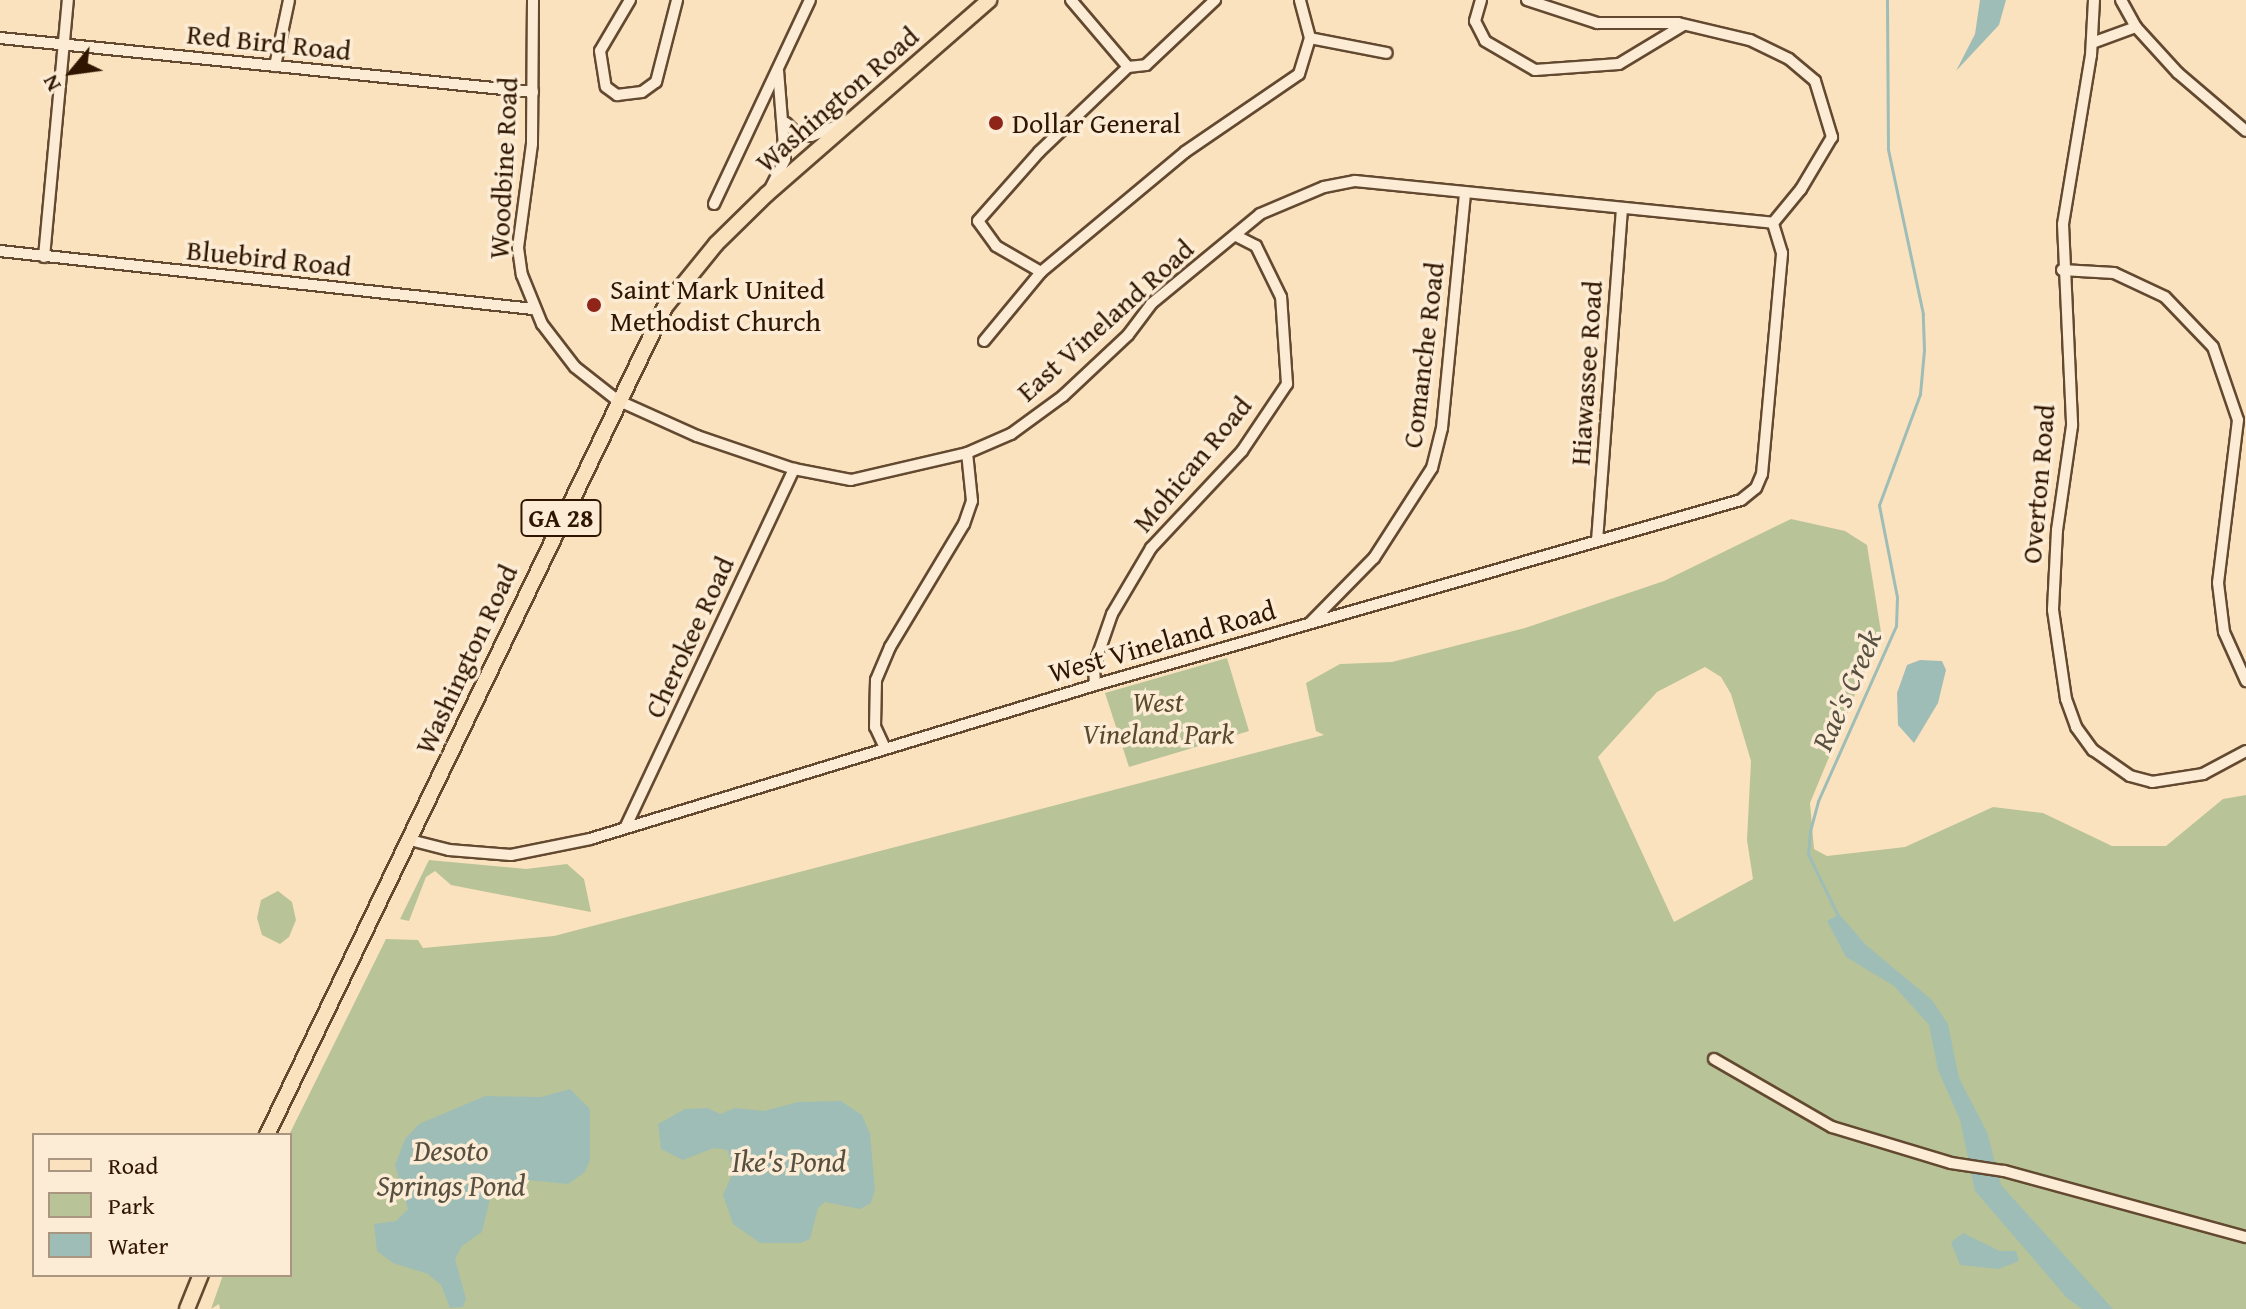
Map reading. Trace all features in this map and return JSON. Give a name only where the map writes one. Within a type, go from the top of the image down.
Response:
[{"type":"main road","name":"Washington Road","points":[[268,1133],[617,400],[665,307],[716,244],[767,194],[989,0]]},
{"type":"main road","points":[[187,1309],[200,1277]]},
{"type":"street","points":[[44,257],[68,0]]},
{"type":"street","points":[[275,66],[289,0]]},
{"type":"street","name":"Woodbine Road","points":[[533,0],[532,144],[518,248],[533,309],[575,367],[617,400]]},
{"type":"street","points":[[630,0],[600,51],[606,87],[617,95],[642,92],[656,82],[677,0]]},
{"type":"street","points":[[714,204],[810,0]]},
{"type":"street","points":[[1071,0],[1128,67]]},
{"type":"street","points":[[1041,272],[996,246],[978,221],[1039,152],[1128,67],[1146,65],[1215,0]]},
{"type":"street","points":[[984,341],[1041,272],[1185,152],[1299,74],[1310,38],[1300,0]]},
{"type":"street","points":[[1481,0],[1475,21],[1485,41],[1535,70],[1619,64],[1684,25]]},
{"type":"street","points":[[1527,0],[1597,23],[1684,25],[1750,40],[1789,59],[1815,81],[1832,137],[1801,189],[1773,223]]},
{"type":"street","name":"Overton Road","points":[[2094,0],[2092,43],[2063,224],[2062,270],[2072,426],[2057,530],[2053,610],[2066,699],[2076,727],[2111,765],[2152,782],[2203,774],[2246,751]]},
{"type":"street","points":[[2121,0],[2136,27],[2178,73],[2246,131]]},
{"type":"street","points":[[2092,43],[2136,27]]},
{"type":"street","name":"Red Bird Road","points":[[0,38],[533,92]]},
{"type":"street","points":[[1310,38],[1387,53]]},
{"type":"street","points":[[767,194],[785,159],[786,123],[778,70]]},
{"type":"street","points":[[786,123],[797,134],[811,136],[860,114]]},
{"type":"street","name":"East Vineland Road","points":[[617,400],[697,436],[794,469],[851,480],[967,453],[1011,434],[1063,396],[1128,335],[1151,304],[1260,214],[1290,199],[1355,181],[1622,209],[1657,208],[1773,223]]},
{"type":"street","name":"Comanche Road","points":[[1311,623],[1374,558],[1432,468],[1442,428],[1465,194]]},
{"type":"street","name":"Hiawassee Road","points":[[1597,541],[1622,209]]},
{"type":"street","name":"West Vineland Road","points":[[410,840],[449,850],[511,855],[553,849],[1095,685],[1741,500],[1756,488],[1777,316],[1782,253],[1773,223]]},
{"type":"street","name":"Mohican Road","points":[[1095,685],[1094,666],[1112,614],[1151,548],[1242,451],[1287,384],[1281,297],[1256,246],[1236,236]]},
{"type":"street","name":"Bluebird Road","points":[[0,251],[533,309]]},
{"type":"street","points":[[2062,270],[2114,273],[2165,297],[2195,325],[2218,359],[2238,420],[2218,583],[2224,632],[2246,681]]},
{"type":"street","points":[[885,748],[875,727],[876,680],[890,647],[964,524],[972,501],[967,453]]},
{"type":"street","name":"Cherokee Road","points":[[626,826],[794,469]]},
{"type":"street","points":[[1714,1059],[1825,1123],[1951,1163],[2004,1171],[2246,1237]]},
{"type":"green space","points":[[1791,519],[1845,531],[1867,545],[1881,632],[1810,803],[1814,849],[1827,856],[1905,847],[1993,807],[2043,813],[2112,846],[2166,846],[2223,799],[2246,795],[2246,1309],[220,1309],[219,1304],[211,1309],[222,1277],[292,1277],[290,1133],[386,939],[418,940],[423,948],[554,936],[1324,735],[1316,731],[1306,683],[1340,664],[1392,662],[1525,628],[1664,581]],"holes":[[[1705,667],[1721,677],[1731,694],[1751,761],[1747,840],[1753,879],[1674,922],[1598,757],[1657,692]]]},
{"type":"green space","name":"West Vineland Park","points":[[1227,658],[1249,731],[1129,767],[1105,693]]},
{"type":"green space","points":[[429,860],[526,869],[567,864],[584,879],[591,912],[451,885],[435,871],[426,877],[409,921],[400,919]]},
{"type":"green space","points":[[278,891],[292,902],[296,920],[289,937],[280,944],[262,935],[257,918],[261,900]]},
{"type":"water","points":[[1980,0],[2006,0],[1999,25],[1956,71],[1975,34]]},
{"type":"water","points":[[1920,660],[1942,661],[1946,670],[1938,703],[1914,743],[1898,725],[1897,693],[1907,665]]},
{"type":"water","points":[[1839,914],[1866,945],[1932,1000],[1948,1024],[1959,1078],[1987,1132],[2001,1185],[2113,1309],[2082,1309],[2067,1298],[1975,1191],[1960,1120],[1938,1070],[1929,1025],[1894,986],[1846,957],[1827,921]]},
{"type":"water","name":"Desoto Springs Pond","points":[[570,1089],[590,1109],[590,1160],[585,1172],[568,1184],[517,1179],[490,1199],[482,1232],[462,1246],[455,1259],[466,1299],[463,1307],[450,1308],[441,1285],[428,1274],[393,1263],[377,1251],[374,1224],[396,1221],[408,1209],[395,1165],[405,1139],[419,1124],[485,1096],[541,1097]]},
{"type":"water","name":"Ike's Pond","points":[[841,1101],[862,1115],[870,1134],[875,1190],[871,1203],[860,1209],[825,1202],[818,1208],[810,1239],[801,1243],[760,1243],[733,1224],[723,1195],[734,1170],[727,1150],[714,1148],[683,1160],[661,1149],[658,1124],[685,1109],[708,1108],[720,1114],[735,1108],[764,1111],[798,1102]]},
{"type":"water","points":[[1963,1233],[2000,1251],[2016,1251],[2019,1261],[1999,1269],[1960,1265],[1951,1242]]},
{"type":"waterway","name":"Rae's Creek","points":[[1839,918],[1808,854],[1810,831],[1818,801],[1896,626],[1897,597],[1879,505],[1920,394],[1924,350],[1923,314],[1888,149],[1887,0]]},
{"type":"place","name":"Dollar General","points":[[996,123]]},
{"type":"place","name":"Saint Mark United Methodist Church","points":[[594,305]]}]
